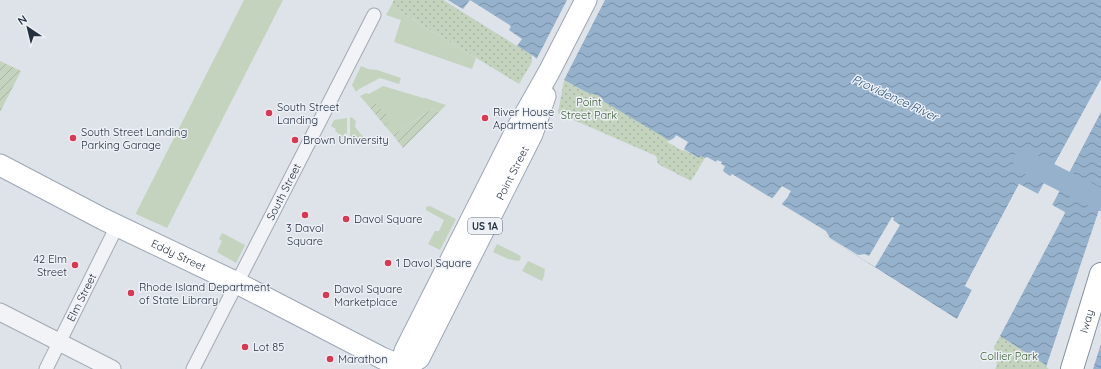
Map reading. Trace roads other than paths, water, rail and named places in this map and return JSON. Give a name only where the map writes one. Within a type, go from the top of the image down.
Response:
[{"type":"highway","name":"Iway","points":[[1072,369],[1101,274]]},
{"type":"main road","name":"Point Street","points":[[401,368],[418,358],[532,134],[544,98],[549,72],[586,0]]},
{"type":"main road","name":"Eddy Street","points":[[0,165],[117,226],[237,283],[401,368]]},
{"type":"street","name":"South Street","points":[[193,369],[374,15]]},
{"type":"street","name":"Elm Street","points":[[46,369],[117,226]]},
{"type":"street","points":[[0,312],[112,369]]},
{"type":"water","points":[[443,0],[1101,0],[1101,369],[1052,369],[1000,336],[1065,213],[1052,205],[1098,117],[1084,111],[1038,194],[1019,184],[965,286],[972,290],[957,319],[824,235],[826,231],[732,174],[730,176],[723,171],[725,166],[721,164],[722,162],[717,160],[716,162],[707,157],[705,158],[701,156],[699,158],[598,98],[600,96],[586,92],[564,80],[532,55]]},
{"type":"waterway","name":"Providence River","points":[[1024,161],[1101,200]]},
{"type":"place","name":"South Street Landing","points":[[269,113]]},
{"type":"place","name":"River House Apartments","points":[[485,118]]},
{"type":"place","name":"South Street Landing Parking Garage","points":[[73,138]]},
{"type":"place","name":"Brown University","points":[[295,140]]},
{"type":"place","name":"3 Davol Square","points":[[305,215]]},
{"type":"place","name":"Davol Square","points":[[346,219]]},
{"type":"place","name":"1 Davol Square","points":[[388,263]]},
{"type":"place","name":"42 Elm Street","points":[[75,265]]},
{"type":"place","name":"Rhode Island Department of State Library","points":[[131,293]]},
{"type":"place","name":"Davol Square Marketplace","points":[[326,295]]},
{"type":"place","name":"Lot 85","points":[[245,347]]},
{"type":"place","name":"Marathon","points":[[330,359]]},
{"type":"park label","name":"Point Street Park","points":[[589,108]]},
{"type":"park label","name":"Collier Park","points":[[1009,356]]}]
